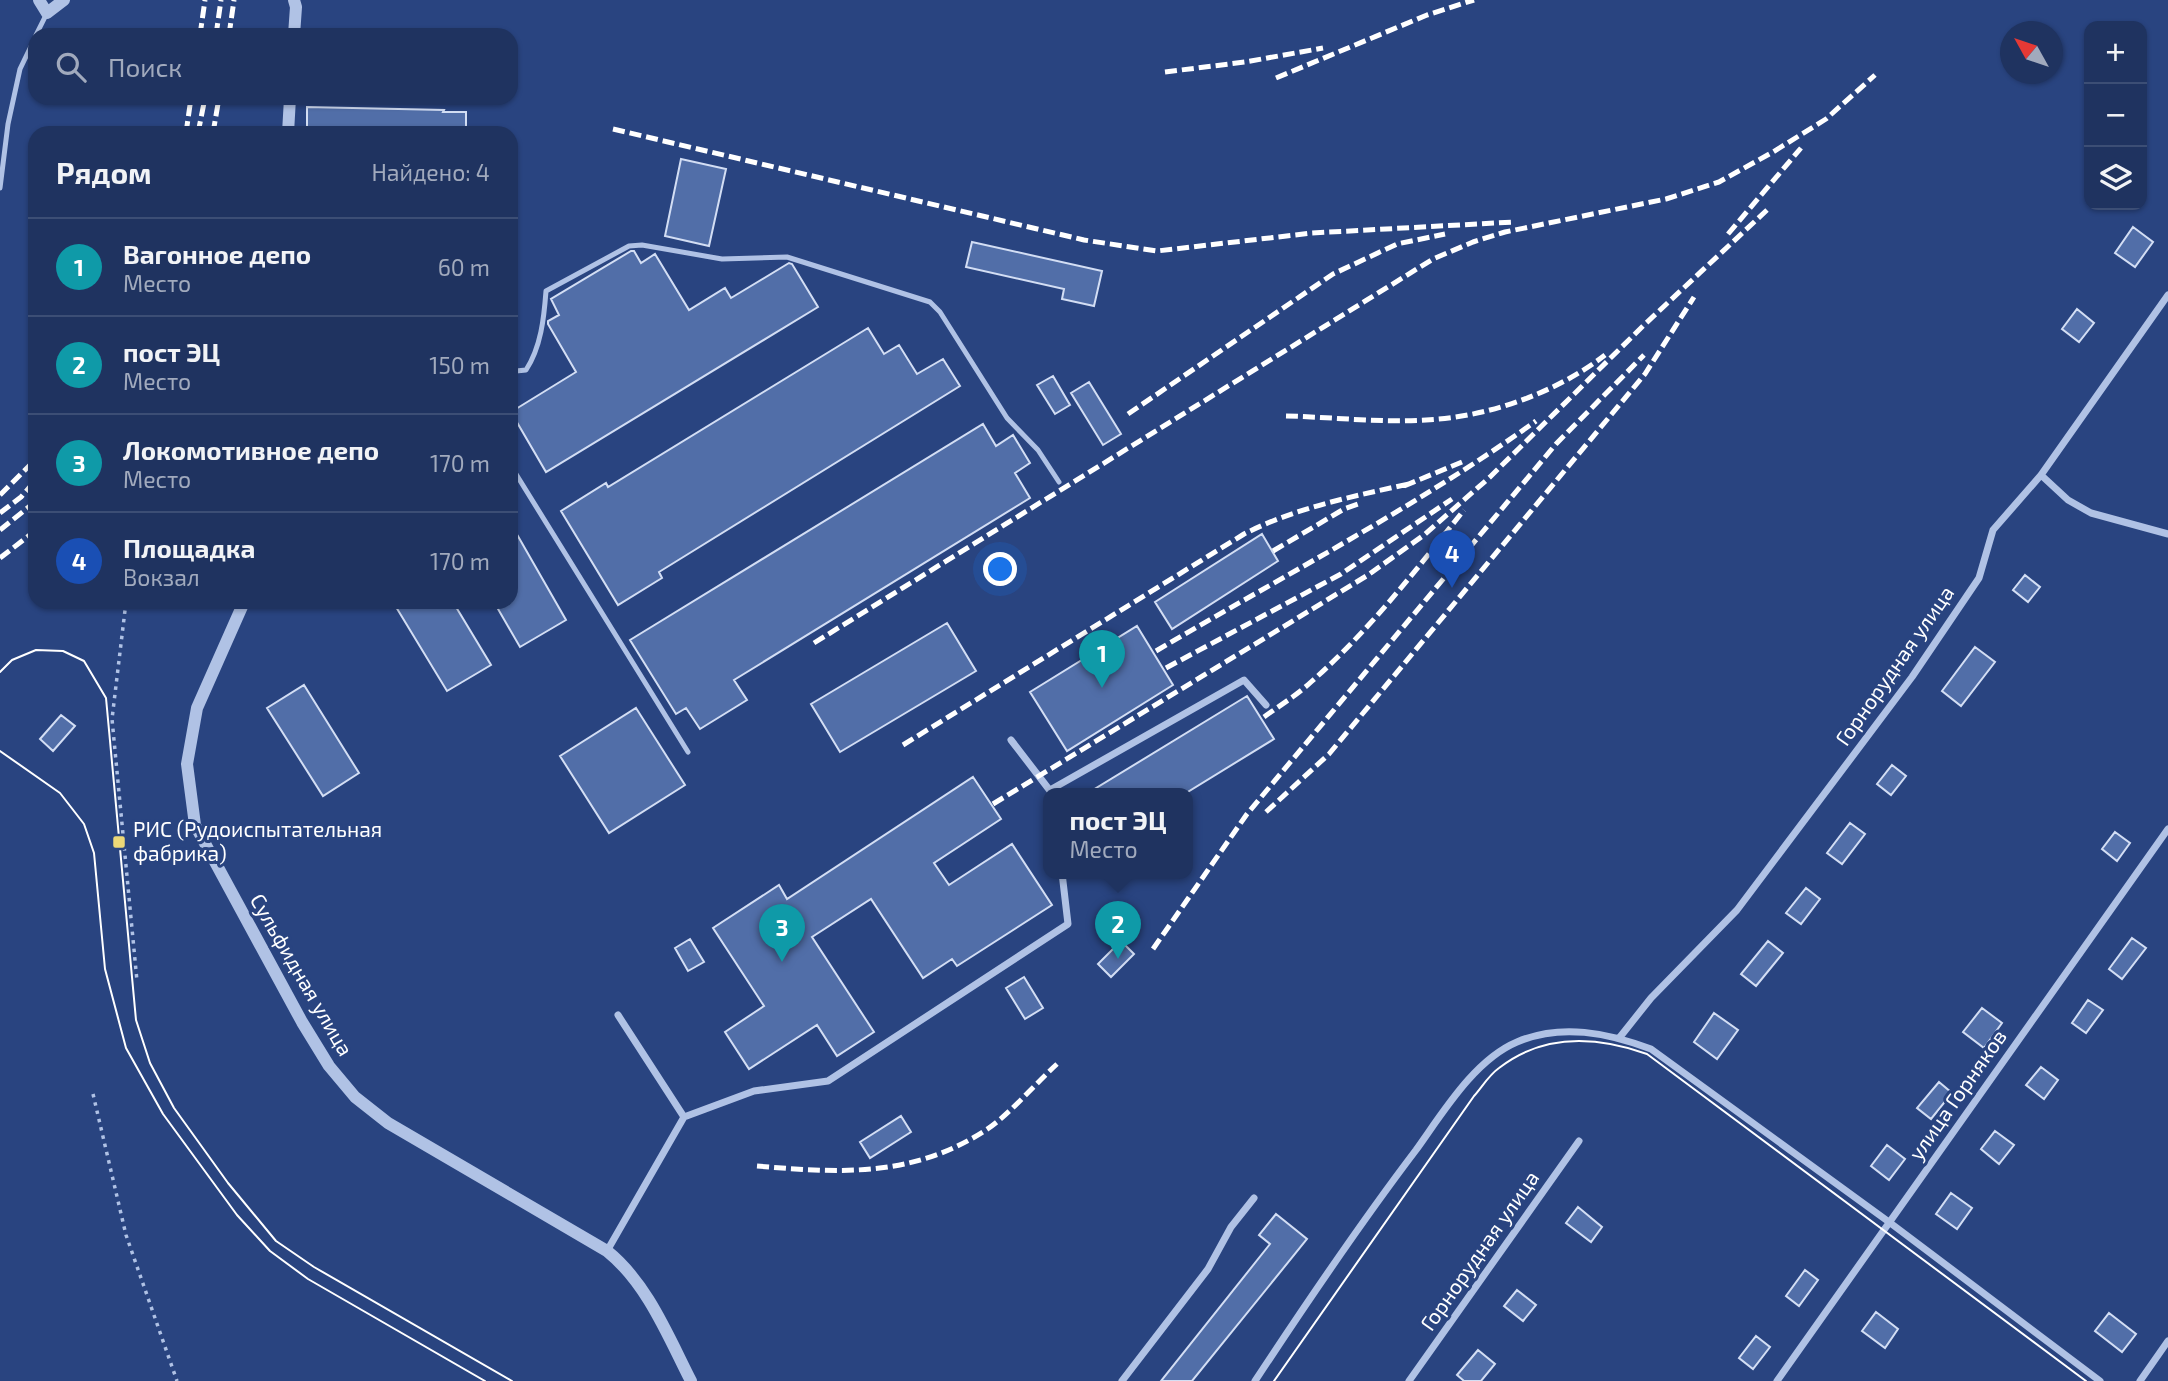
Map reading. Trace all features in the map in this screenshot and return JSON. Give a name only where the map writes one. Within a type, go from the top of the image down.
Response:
[{"type":"street","points":[[39,0],[47,13],[64,0]]},
{"type":"street","points":[[294,0],[294,28]]},
{"type":"street","points":[[288,126],[290,105]]},
{"type":"street","name":"Горнорудная улица","points":[[1620,1037],[1651,998],[1737,910],[1903,688],[1979,578],[1993,530],[2041,475],[2168,295]]},
{"type":"street","points":[[2041,475],[2068,500],[2091,513],[2168,534]]},
{"type":"street","name":"Сульфидная улица","points":[[241,609],[197,708],[187,764],[195,825],[302,1021],[329,1066],[355,1097],[388,1123],[620,1261],[662,1323],[691,1381]]},
{"type":"street","points":[[1056,788],[1244,680],[1266,705]]},
{"type":"street","points":[[1011,740],[1049,788]]},
{"type":"street","name":"улица Горняков","points":[[1777,1381],[2168,830]]},
{"type":"street","points":[[607,1251],[684,1117],[754,1091],[828,1081],[1068,924],[1063,879]]},
{"type":"street","points":[[618,1015],[684,1117]]},
{"type":"street","points":[[1255,1381],[1349,1239],[1459,1091],[1490,1058],[1517,1042],[1557,1032],[1593,1032],[1620,1037],[1651,1049],[1889,1222],[2100,1381]]},
{"type":"street","name":"Горнорудная улица","points":[[1409,1381],[1579,1141]]},
{"type":"street","points":[[1122,1381],[1208,1269],[1231,1227],[1254,1198]]},
{"type":"street","points":[[2140,1381],[2168,1341]]},
{"type":"lane","points":[[40,28],[47,13]]},
{"type":"lane","points":[[0,188],[8,124],[20,69],[28,52]]},
{"type":"lane","points":[[518,371],[526,370],[540,338],[546,291],[628,246],[642,245],[722,259],[787,257],[930,302],[940,312],[1007,418],[1038,450],[1059,482]]},
{"type":"lane","points":[[518,477],[688,752]]},
{"type":"path","points":[[125,609],[112,719],[137,981]]},
{"type":"path","points":[[93,1094],[126,1235],[177,1381]]},
{"type":"building","points":[[307,107],[466,112],[466,126],[307,126]]},
{"type":"building","points":[[681,159],[726,169],[709,246],[665,236]]},
{"type":"building","points":[[2133,227],[2153,242],[2135,267],[2115,253]]},
{"type":"building","points":[[972,242],[1102,271],[1094,306],[1062,299],[1064,289],[966,267]]},
{"type":"building","points":[[634,251],[641,263],[655,254],[689,310],[725,288],[731,298],[789,263],[818,307],[546,472],[518,424],[518,408],[576,372],[548,324],[548,321],[559,315],[551,299]]},
{"type":"building","points":[[2077,309],[2094,323],[2079,342],[2062,329]]},
{"type":"building","points":[[868,328],[884,354],[899,345],[917,374],[943,359],[960,386],[659,572],[662,578],[618,605],[561,511],[606,483],[608,487]]},
{"type":"building","points":[[1053,376],[1070,405],[1055,414],[1037,385]]},
{"type":"building","points":[[1089,382],[1121,434],[1103,445],[1071,393]]},
{"type":"building","points":[[983,424],[996,446],[1013,435],[1030,463],[1015,473],[1030,498],[734,680],[747,700],[700,729],[686,708],[676,714],[630,640]]},
{"type":"building","points":[[1262,534],[1278,561],[1172,629],[1155,602]]},
{"type":"building","points":[[518,536],[566,620],[520,647],[498,609],[518,609]]},
{"type":"building","points":[[2025,575],[2040,587],[2028,602],[2013,590]]},
{"type":"building","points":[[397,609],[457,609],[491,665],[447,691]]},
{"type":"building","points":[[947,623],[976,671],[840,752],[811,704]]},
{"type":"building","points":[[1137,626],[1173,685],[1067,751],[1030,692]]},
{"type":"building","points":[[1975,647],[1995,662],[1961,706],[1942,691]]},
{"type":"building","points":[[304,685],[359,773],[323,796],[267,708]]},
{"type":"building","points":[[1247,696],[1274,739],[1193,789],[1096,788]]},
{"type":"building","points":[[636,708],[685,785],[609,833],[560,756]]},
{"type":"building","points":[[61,715],[75,726],[53,751],[40,739]]},
{"type":"building","points":[[1892,765],[1906,776],[1891,795],[1877,784]]},
{"type":"building","points":[[973,777],[1001,819],[934,863],[949,885],[1012,844],[1052,905],[957,966],[952,959],[923,978],[871,899],[812,937],[874,1032],[837,1056],[817,1025],[749,1069],[725,1032],[764,1006],[713,928],[779,885],[787,899]]},
{"type":"building","points":[[1850,823],[1865,834],[1842,864],[1827,853]]},
{"type":"building","points":[[2115,832],[2130,843],[2117,861],[2102,849]]},
{"type":"building","points":[[1806,888],[1820,899],[1801,924],[1786,913]]},
{"type":"building","points":[[2132,938],[2146,948],[2122,979],[2109,969]]},
{"type":"building","points":[[690,939],[704,962],[688,971],[675,948]]},
{"type":"building","points":[[1121,941],[1134,954],[1111,977],[1098,964]]},
{"type":"building","points":[[1768,941],[1783,953],[1756,986],[1741,974]]},
{"type":"building","points":[[1024,977],[1043,1008],[1025,1019],[1006,988]]},
{"type":"building","points":[[2088,1000],[2103,1010],[2086,1033],[2072,1023]]},
{"type":"building","points":[[1982,1008],[2002,1023],[1984,1048],[1963,1032]]},
{"type":"building","points":[[1714,1013],[1738,1030],[1717,1059],[1694,1042]]},
{"type":"building","points":[[2041,1067],[2058,1080],[2044,1099],[2026,1085]]},
{"type":"building","points":[[1939,1082],[1952,1093],[1931,1119],[1917,1108]]},
{"type":"building","points":[[901,1116],[911,1132],[870,1158],[860,1142]]},
{"type":"building","points":[[1995,1131],[2014,1145],[1999,1164],[1981,1149]]},
{"type":"building","points":[[1887,1145],[1905,1159],[1889,1180],[1871,1166]]},
{"type":"building","points":[[1951,1193],[1972,1208],[1957,1229],[1936,1214]]},
{"type":"building","points":[[1578,1207],[1602,1227],[1591,1242],[1566,1223]]},
{"type":"building","points":[[1276,1214],[1307,1239],[1192,1381],[1161,1381],[1270,1244],[1259,1235]]},
{"type":"building","points":[[1805,1270],[1818,1280],[1799,1306],[1786,1296]]},
{"type":"building","points":[[1517,1290],[1536,1305],[1523,1321],[1504,1306]]},
{"type":"building","points":[[1876,1312],[1898,1329],[1885,1348],[1862,1331]]},
{"type":"building","points":[[2109,1313],[2136,1334],[2122,1352],[2095,1331]]},
{"type":"building","points":[[1756,1336],[1770,1347],[1753,1369],[1739,1358]]},
{"type":"building","points":[[1478,1350],[1495,1364],[1481,1381],[1464,1381],[1457,1375]]},
{"type":"tram line","points":[[0,672],[12,660],[36,650],[63,651],[84,661],[106,698],[136,1020],[150,1063],[174,1108],[228,1183],[276,1241],[314,1267],[512,1381]]},
{"type":"tram line","points":[[0,751],[60,793],[84,824],[94,853],[105,969],[126,1048],[163,1114],[237,1215],[270,1251],[308,1279],[485,1381]]},
{"type":"tram line","points":[[1274,1381],[1489,1078],[1516,1057],[1552,1043],[1571,1041],[1609,1044],[1647,1054],[2086,1381]]},
{"type":"railway","points":[[201,28],[205,0]]},
{"type":"railway","points":[[217,28],[221,0]]},
{"type":"railway","points":[[230,28],[234,0]]},
{"type":"railway","points":[[1276,78],[1427,15],[1474,0]]},
{"type":"railway","points":[[1165,72],[1245,62],[1323,48]]},
{"type":"railway","points":[[814,643],[1433,259],[1505,232],[1666,199],[1719,182],[1826,119],[1875,75]]},
{"type":"railway","points":[[187,126],[190,105]]},
{"type":"railway","points":[[199,126],[204,105]]},
{"type":"railway","points":[[214,126],[218,105]]},
{"type":"railway","points":[[613,129],[1084,240],[1157,251],[1312,233],[1514,222]]},
{"type":"railway","points":[[1728,234],[1801,148]]},
{"type":"railway","points":[[993,804],[1368,575],[1424,535],[1490,477],[1644,325],[1767,210]]},
{"type":"railway","points":[[1128,414],[1333,274],[1397,244],[1445,234]]},
{"type":"railway","points":[[1266,812],[1329,754],[1645,374],[1694,297]]},
{"type":"railway","points":[[1286,416],[1409,421],[1473,414],[1520,401],[1543,391],[1586,369],[1605,355]]},
{"type":"railway","points":[[1153,949],[1247,814],[1556,444],[1644,355]]},
{"type":"railway","points":[[1156,651],[1397,512],[1536,421]]},
{"type":"railway","points":[[1404,486],[1462,462]]},
{"type":"railway","points":[[0,495],[28,467]]},
{"type":"railway","points":[[903,745],[1244,534],[1305,509],[1413,483]]},
{"type":"railway","points":[[0,513],[28,489]]},
{"type":"railway","points":[[1166,668],[1341,574],[1452,499]]},
{"type":"railway","points":[[1273,551],[1344,509],[1361,503]]},
{"type":"railway","points":[[0,530],[28,508]]},
{"type":"railway","points":[[1264,717],[1306,687],[1353,642],[1464,510]]},
{"type":"railway","points":[[0,558],[28,536]]},
{"type":"railway","points":[[757,1166],[817,1170],[875,1169],[931,1157],[958,1146],[995,1124],[1057,1064]]},
{"type":"place","name":"Площадка","points":[[1452,588]]},
{"type":"place","name":"Вагонное депо","points":[[1102,688]]},
{"type":"place","name":"РИС (Рудоиспытательная фабрика)","points":[[119,842]]},
{"type":"place","name":"пост ЭЦ","points":[[1118,959]]},
{"type":"place","name":"Локомотивное депо","points":[[782,962]]}]
